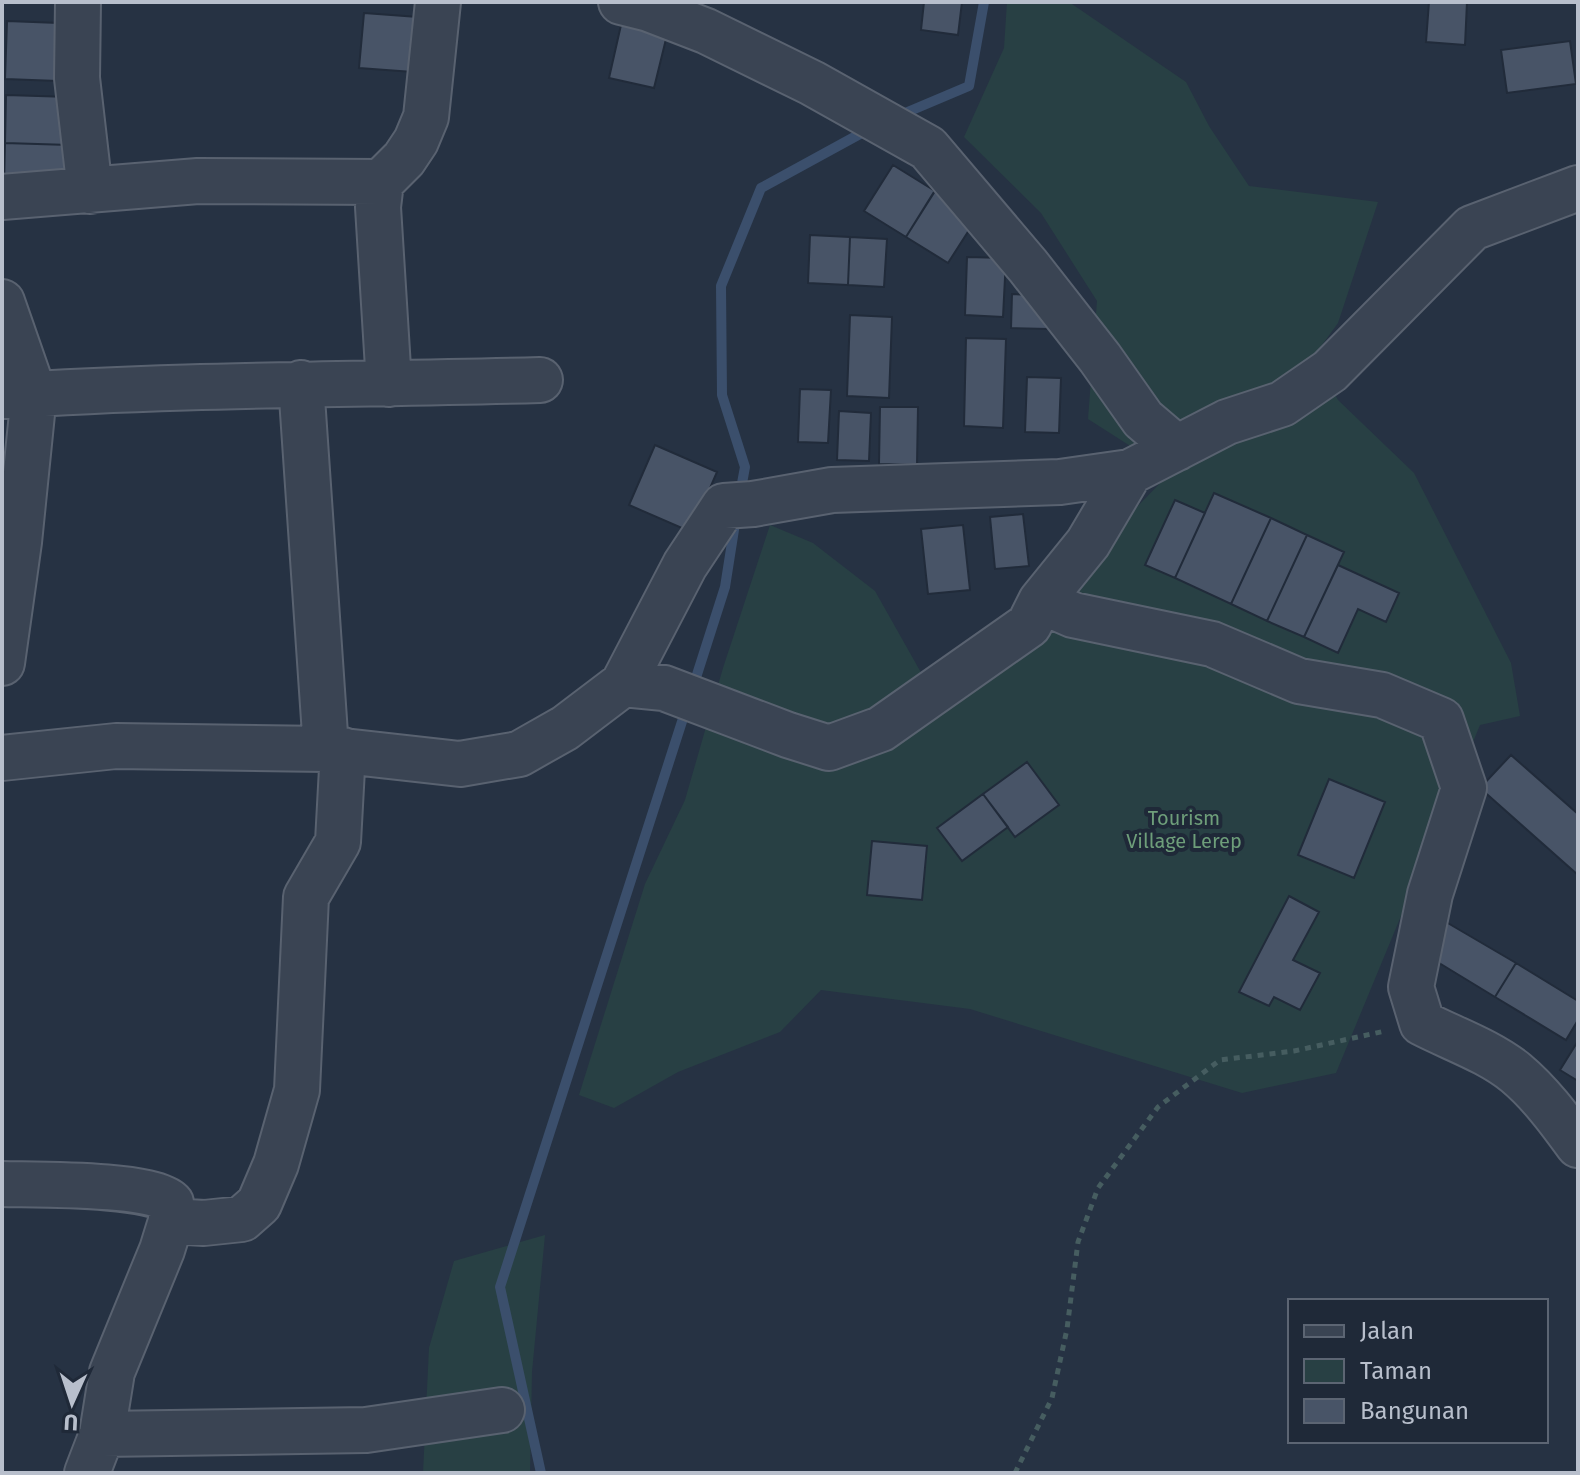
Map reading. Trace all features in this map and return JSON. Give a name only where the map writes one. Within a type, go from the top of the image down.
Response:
[{"type":"street","points":[[78,2],[77,78],[90,191]]},
{"type":"street","points":[[389,384],[378,207],[381,182],[404,159],[426,117],[438,2]]},
{"type":"street","points":[[621,2],[649,9],[706,31],[928,148],[1028,266],[1143,419],[1177,448]]},
{"type":"street","points":[[2,197],[198,181],[381,182]]},
{"type":"street","points":[[2,758],[116,746],[334,749],[460,764],[519,754],[643,686],[685,565],[738,505],[832,490],[1060,482],[1130,472],[1227,422],[1282,404],[1330,371],[1472,228],[1578,188]]},
{"type":"street","points":[[2,302],[18,395],[19,542],[2,663]]},
{"type":"street","points":[[18,395],[301,383],[540,380]]},
{"type":"street","points":[[171,1221],[204,1223],[242,1219],[259,1204],[276,1164],[297,1090],[306,897],[338,842],[334,749],[301,383]]},
{"type":"street","points":[[643,686],[714,706],[829,748],[881,729],[1029,625],[1041,601],[1088,543],[1130,472]]},
{"type":"street","points":[[1041,601],[1073,615],[1212,644],[1299,681],[1382,695],[1441,720],[1464,788],[1430,894],[1411,987],[1422,1023],[1516,1073],[1559,1119],[1578,1145]]},
{"type":"street","points":[[2,1184],[131,1190],[164,1196],[171,1203],[171,1221],[112,1372],[94,1454],[366,1430],[502,1410]]},
{"type":"path","points":[[1015,1473],[1052,1398],[1067,1329],[1078,1242],[1098,1188],[1158,1107],[1220,1060],[1294,1051],[1422,1023]]},
{"type":"green space","name":"Tourism Village Lerep","points":[[1007,2],[1069,2],[1186,82],[1209,126],[1249,186],[1378,202],[1338,323],[1314,356],[1338,400],[1414,473],[1511,663],[1520,716],[1480,725],[1336,1073],[1242,1093],[970,1009],[821,990],[780,1032],[678,1072],[614,1108],[579,1095],[645,884],[685,800],[723,668],[770,525],[813,543],[875,591],[941,708],[1031,652],[1095,550],[1171,472],[1088,419],[1097,301],[1041,213],[964,137],[1004,48]]},
{"type":"green space","points":[[545,1235],[532,1372],[530,1473],[423,1473],[429,1348],[454,1261]]},
{"type":"building","points":[[924,2],[962,2],[958,35],[921,30]]},
{"type":"building","points":[[1429,2],[1467,2],[1465,45],[1426,42]]},
{"type":"building","points":[[364,13],[418,17],[413,72],[359,68]]},
{"type":"building","points":[[7,21],[59,23],[58,81],[5,79]]},
{"type":"building","points":[[621,25],[667,35],[654,88],[609,78]]},
{"type":"building","points":[[1570,41],[1576,84],[1507,93],[1501,50]]},
{"type":"building","points":[[6,95],[70,97],[69,145],[5,143]]},
{"type":"building","points":[[5,143],[69,145],[68,186],[4,185]]},
{"type":"building","points":[[893,165],[935,191],[906,237],[864,211]]},
{"type":"building","points":[[937,187],[980,213],[948,263],[906,237]]},
{"type":"building","points":[[810,235],[850,237],[848,285],[808,283]]},
{"type":"building","points":[[850,237],[887,239],[884,287],[848,285]]},
{"type":"building","points":[[967,257],[1006,258],[1003,317],[965,315]]},
{"type":"building","points":[[1012,294],[1049,296],[1048,329],[1011,328]]},
{"type":"building","points":[[850,315],[892,317],[889,398],[847,396]]},
{"type":"building","points":[[966,338],[1006,339],[1003,428],[964,426]]},
{"type":"building","points":[[1027,377],[1061,378],[1059,433],[1025,432]]},
{"type":"building","points":[[800,389],[831,390],[828,443],[798,442]]},
{"type":"building","points":[[880,407],[918,407],[917,465],[879,464]]},
{"type":"building","points":[[839,411],[871,413],[869,461],[837,460]]},
{"type":"building","points":[[655,445],[717,472],[691,532],[629,505]]},
{"type":"building","points":[[1214,493],[1271,518],[1231,604],[1175,578]]},
{"type":"building","points":[[1175,500],[1205,513],[1175,578],[1145,565]]},
{"type":"building","points":[[1023,514],[1029,566],[995,569],[990,517]]},
{"type":"building","points":[[1271,518],[1307,535],[1267,621],[1231,604]]},
{"type":"building","points":[[963,525],[970,590],[928,594],[921,529]]},
{"type":"building","points":[[1307,535],[1344,552],[1304,637],[1267,621]]},
{"type":"building","points":[[1338,565],[1399,593],[1386,622],[1358,609],[1338,653],[1304,637]]},
{"type":"building","points":[[1511,755],[1578,814],[1578,875],[1480,788]]},
{"type":"building","points":[[1027,762],[1059,805],[1015,837],[983,794]]},
{"type":"building","points":[[1329,779],[1385,802],[1354,878],[1298,855]]},
{"type":"building","points":[[983,794],[1008,827],[962,861],[937,828]]},
{"type":"building","points":[[872,841],[927,846],[922,900],[867,895]]},
{"type":"building","points":[[1289,896],[1319,912],[1293,960],[1320,973],[1300,1010],[1274,997],[1269,1006],[1239,992]]},
{"type":"building","points":[[1446,922],[1516,963],[1495,997],[1426,955]]},
{"type":"building","points":[[1516,963],[1578,1001],[1578,1020],[1566,1040],[1495,997]]},
{"type":"building","points":[[1578,1041],[1578,1081],[1560,1070]]},
{"type":"waterway","points":[[898,116],[969,86],[984,2]]},
{"type":"waterway","points":[[740,494],[745,467],[722,395],[721,286],[761,188],[869,129]]},
{"type":"waterway","points":[[693,687],[725,587],[736,517]]},
{"type":"waterway","points":[[541,1473],[500,1287],[687,706]]}]
